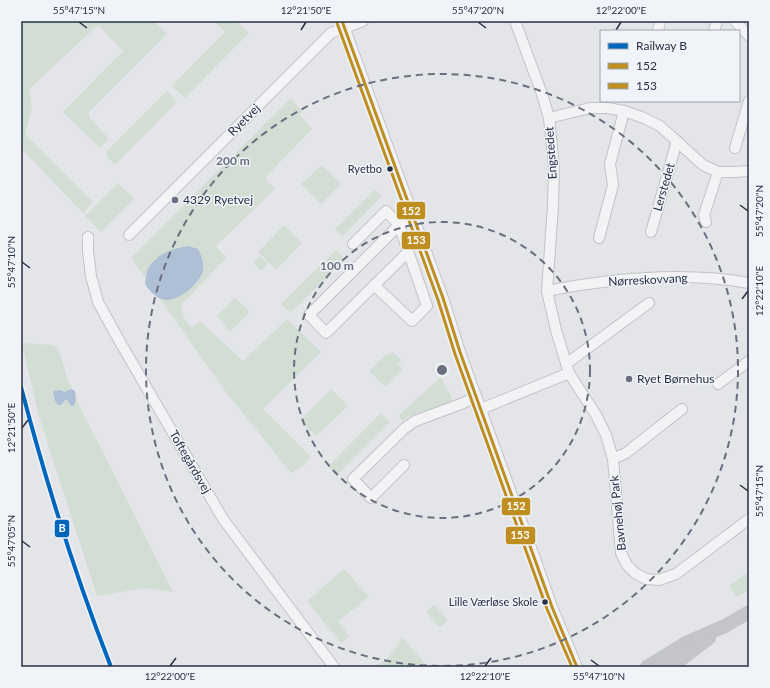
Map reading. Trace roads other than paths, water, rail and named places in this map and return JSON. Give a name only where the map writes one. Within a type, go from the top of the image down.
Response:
[{"type":"street","name":"Ryetvej","points":[[129,235],[332,33],[343,24],[363,21]]},
{"type":"street","name":"Engstedet","points":[[515,21],[542,94],[548,118],[554,166],[553,206],[547,291]]},
{"type":"street","points":[[736,21],[749,35]]},
{"type":"street","points":[[343,24],[443,298],[480,409],[552,606],[578,667]]},
{"type":"street","points":[[735,148],[749,101]]},
{"type":"street","name":"Lerstedet","points":[[548,118],[590,108],[607,108],[624,111],[644,118],[660,126],[703,165],[718,172],[749,171]]},
{"type":"street","points":[[599,238],[613,185],[610,164],[624,111]]},
{"type":"street","name":"Lerstedet","points":[[651,232],[677,141]]},
{"type":"street","points":[[706,222],[704,216],[718,172]]},
{"type":"street","points":[[353,244],[386,211],[399,225],[427,306],[412,321],[374,285]]},
{"type":"street","points":[[408,252],[326,333],[309,315],[399,225],[413,216]]},
{"type":"street","name":"Toftegårdsvej","points":[[88,237],[91,276],[98,302],[120,342],[223,519],[334,667]]},
{"type":"street","name":"Nørreskovvang","points":[[547,291],[583,284],[630,278],[697,277],[749,284]]},
{"type":"street","name":"Bavnehøj Park","points":[[547,291],[567,369],[596,415],[606,435],[613,459],[621,553],[627,565],[635,573],[646,579],[659,580],[676,574],[749,519]]},
{"type":"street","points":[[480,409],[567,369],[650,303]]},
{"type":"street","points":[[718,384],[749,361]]},
{"type":"street","points":[[404,465],[371,498],[353,479],[405,428],[415,421],[476,397]]},
{"type":"street","name":"Bavnehøj Park","points":[[613,459],[626,453],[682,409]]},
{"type":"street","points":[[647,667],[686,643],[725,626],[749,612]]},
{"type":"street","points":[[671,667],[725,626]]},
{"type":"water","points":[[188,246],[198,249],[202,259],[203,269],[199,279],[195,285],[178,297],[163,300],[157,297],[145,284],[148,269],[160,255],[171,250]]},
{"type":"water","points":[[72,389],[75,391],[76,399],[74,406],[71,406],[67,400],[65,400],[61,405],[58,405],[55,401],[53,391],[61,390],[64,392]]},
{"type":"rail line","name":"B","points":[[21,387],[62,528],[85,598],[111,667]]},
{"type":"place","name":"Ryetbo","points":[[390,169]]},
{"type":"place","name":"4329 Ryetvej","points":[[175,200]]},
{"type":"place","name":"Ryet Børnehus","points":[[629,379]]},
{"type":"place","name":"Lille Værløse Skole","points":[[545,602]]}]
